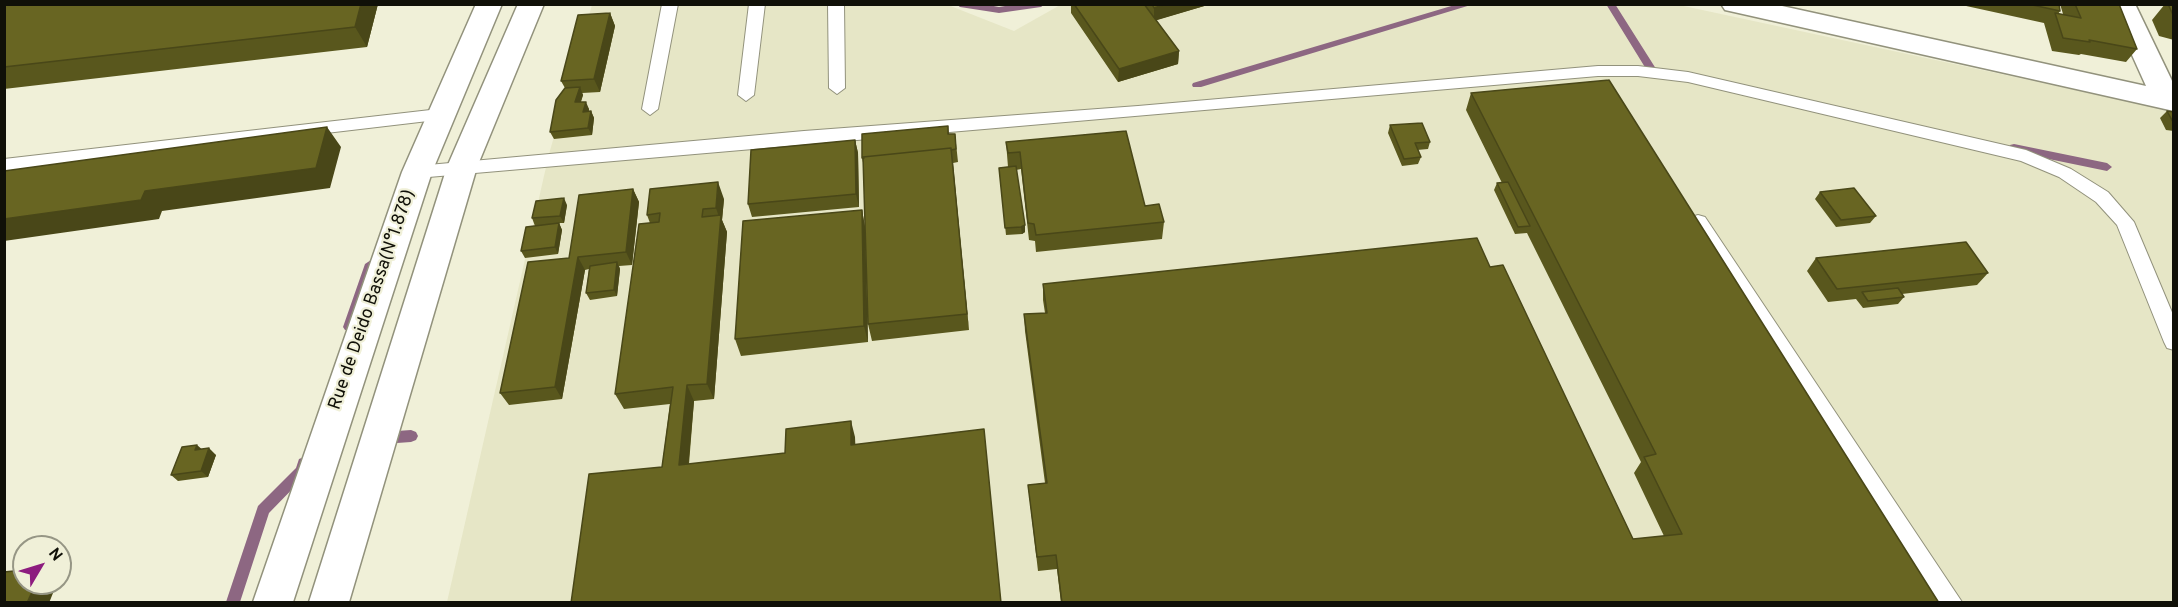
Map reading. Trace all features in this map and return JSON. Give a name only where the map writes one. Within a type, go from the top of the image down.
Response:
[{"type":"main road","name":"Rue de Deido Bassa(N°1.878)","points":[[273,603],[417,172],[439,115],[489,4]]},
{"type":"main road","points":[[329,603],[462,167],[531,4]]},
{"type":"main road","points":[[1734,4],[2170,101]]},
{"type":"main road","points":[[2122,4],[2170,101]]},
{"type":"lane","points":[[650,109],[670,4]]},
{"type":"lane","points":[[746,94],[757,4]]},
{"type":"lane","points":[[836,4],[837,88]]},
{"type":"lane","points":[[1598,71],[1611,90]]},
{"type":"lane","points":[[417,172],[804,137],[1137,112],[1598,71],[1638,71],[1688,77],[2026,156],[2065,173],[2102,197],[2125,222],[2174,342]]},
{"type":"lane","points":[[4,165],[439,115]]},
{"type":"lane","points":[[1689,208],[1950,603]]},
{"type":"shaded area","points":[[1062,4],[1679,5],[2173,111],[2173,602],[447,602],[549,154],[592,5],[948,5],[1014,31]]},
{"type":"building","points":[[4,4],[361,4],[355,27],[4,67]]},
{"type":"building","points":[[1074,4],[1144,4],[1179,51],[1119,69]]},
{"type":"building","points":[[1152,4],[1166,4],[1154,8]]},
{"type":"building","points":[[2028,4],[2059,4],[2060,11]]},
{"type":"building","points":[[2075,4],[2119,4],[2137,49],[2089,40],[2090,42],[2063,38],[2055,13],[2081,18]]},
{"type":"building","points":[[2168,4],[2174,4],[2174,17]]},
{"type":"building","points":[[610,13],[594,79],[561,81],[578,15]]},
{"type":"building","points":[[1609,80],[1939,603],[1062,603],[1056,555],[1037,557],[1028,485],[1047,483],[1024,314],[1047,313],[1043,284],[1477,238],[1490,267],[1503,265],[1633,539],[1682,534],[1644,457],[1656,454],[1471,93]]},
{"type":"building","points":[[580,87],[575,102],[586,102],[583,112],[591,111],[588,128],[550,132],[556,100],[565,88]]},
{"type":"building","points":[[2167,111],[2174,112],[2174,123],[2173,122]]},
{"type":"building","points":[[1422,123],[1430,142],[1415,143],[1421,157],[1404,159],[1390,125]]},
{"type":"building","points":[[948,126],[948,134],[955,134],[956,149],[862,158],[862,134]]},
{"type":"building","points":[[327,127],[316,168],[145,191],[141,200],[4,219],[4,171]]},
{"type":"building","points":[[1126,131],[1145,206],[1159,204],[1164,222],[1036,235],[1034,224],[1028,223],[1020,152],[1008,153],[1006,142]]},
{"type":"building","points":[[855,140],[856,194],[748,204],[751,150]]},
{"type":"building","points":[[951,148],[967,314],[868,324],[863,157]]},
{"type":"building","points":[[1016,166],[1025,225],[1005,228],[999,168]]},
{"type":"building","points":[[718,182],[716,208],[703,209],[702,217],[721,215],[707,384],[687,385],[679,465],[785,453],[786,429],[851,421],[851,445],[984,429],[1001,603],[571,603],[589,474],[662,467],[673,387],[615,394],[639,224],[659,222],[660,213],[647,215],[650,189]]},
{"type":"building","points":[[1508,182],[1530,226],[1518,227],[1497,183]]},
{"type":"building","points":[[1854,188],[1876,216],[1841,220],[1820,192]]},
{"type":"building","points":[[633,189],[626,252],[578,257],[555,387],[500,393],[528,262],[569,258],[579,195]]},
{"type":"building","points":[[564,198],[560,216],[532,218],[536,201]]},
{"type":"building","points":[[862,210],[864,326],[735,339],[743,221]]},
{"type":"building","points":[[559,223],[555,247],[521,251],[526,227]]},
{"type":"building","points":[[1966,242],[1988,273],[1837,289],[1816,258]]},
{"type":"building","points":[[617,262],[614,290],[586,293],[590,266]]},
{"type":"building","points":[[1898,288],[1904,297],[1868,301],[1862,292]]},
{"type":"building","points":[[197,445],[195,450],[209,448],[201,471],[171,475],[182,447]]},
{"type":"building","points":[[12,571],[12,595],[31,595],[27,603],[4,603],[4,572]]},
{"type":"waterway","points":[[960,4],[999,10],[1041,4]]},
{"type":"waterway","points":[[1197,85],[1470,4]]},
{"type":"waterway","points":[[1610,4],[1655,75],[1662,76]]},
{"type":"waterway","points":[[2014,148],[2107,167]]},
{"type":"waterway","points":[[349,327],[371,264]]},
{"type":"waterway","points":[[383,438],[411,436]]},
{"type":"waterway","points":[[233,602],[263,510],[301,471],[304,463]]}]
